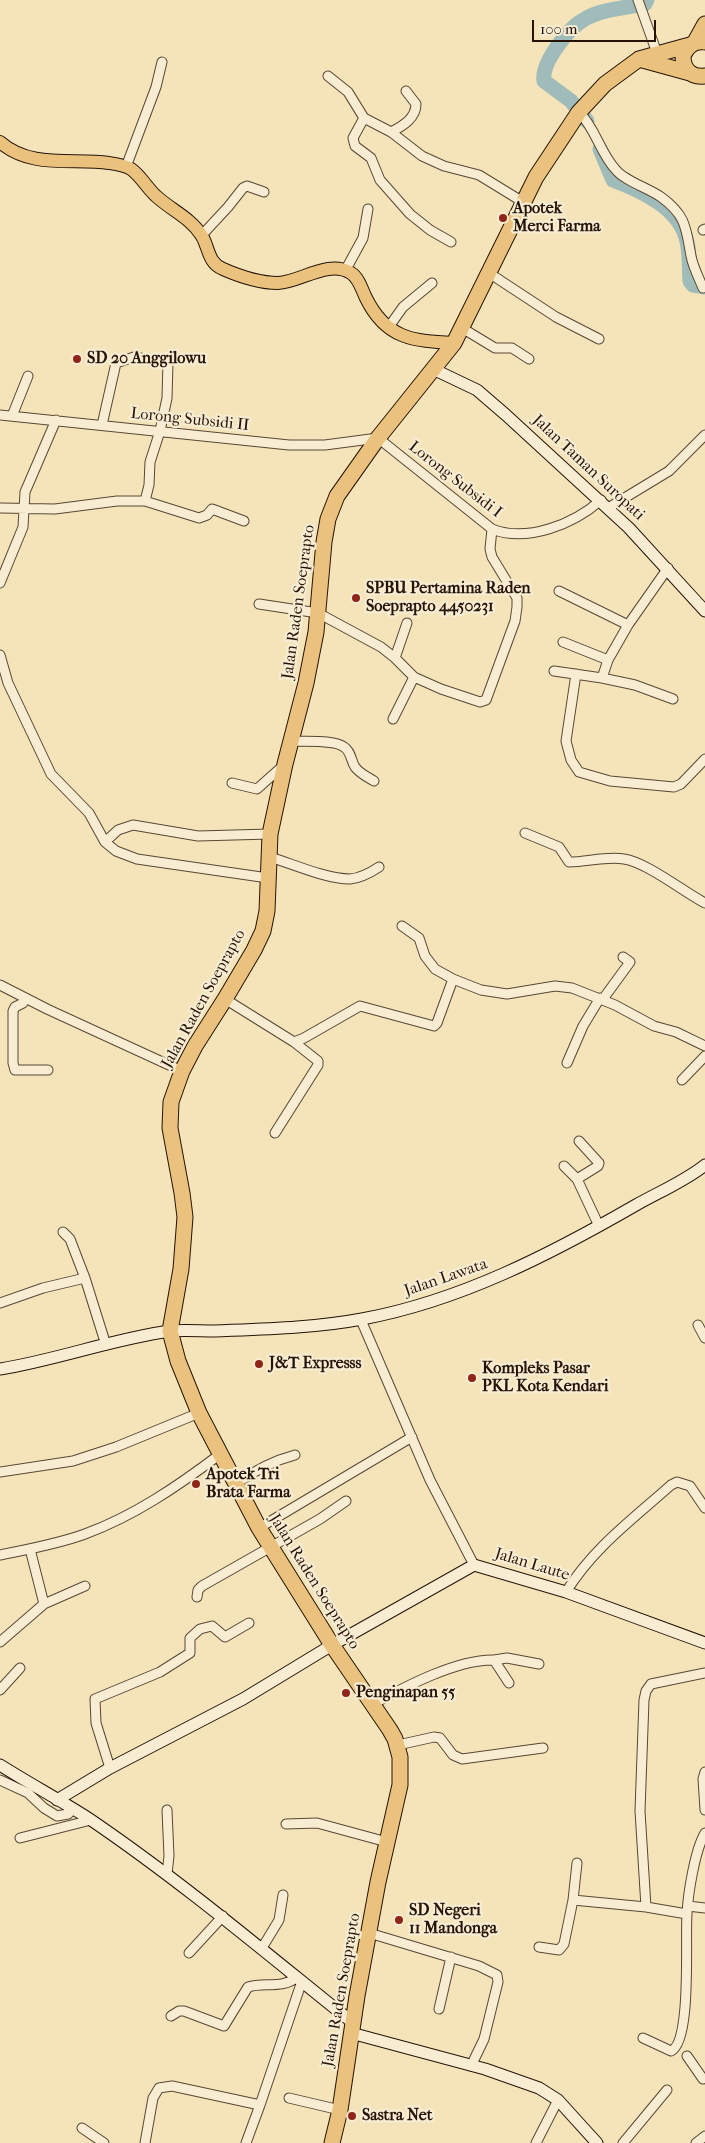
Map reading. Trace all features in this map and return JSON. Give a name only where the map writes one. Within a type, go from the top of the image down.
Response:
[{"type":"highway","points":[[699,77],[686,68],[683,56],[696,43],[705,24]]},
{"type":"highway","name":"Jalan Raden Soeprapto","points":[[332,2143],[340,2110],[351,2027],[400,1785],[400,1757],[398,1745],[373,1704],[332,1645],[259,1528],[219,1455],[199,1413],[178,1360],[170,1331],[182,1261],[185,1217],[169,1114],[182,1071],[195,1046],[226,999],[254,950],[262,931],[267,911],[270,834],[285,764],[306,683],[318,612],[324,542],[328,519],[336,496],[378,438],[454,343],[523,202],[551,152],[579,112],[610,80],[639,60],[657,53],[696,43]]},
{"type":"highway","points":[[639,60],[699,77]]},
{"type":"main road","points":[[1,145],[38,160],[61,162],[97,161],[126,166],[139,176],[156,196],[184,216],[202,235],[211,258],[217,266],[256,280],[279,283],[329,268],[345,271],[355,277],[372,309],[388,328],[421,340],[454,343]]},
{"type":"street","points":[[640,3],[657,53]]},
{"type":"street","points":[[126,166],[152,99],[162,62]]},
{"type":"street","points":[[328,76],[348,92],[364,118],[391,132],[432,162],[480,175],[523,202]]},
{"type":"street","points":[[391,132],[405,124],[411,118],[416,108],[415,103],[406,91]]},
{"type":"street","points":[[579,112],[589,122],[618,173],[652,190],[680,214],[686,228],[692,262],[703,286]]},
{"type":"street","points":[[364,118],[353,138],[355,146],[371,158],[380,180],[410,214],[430,230],[450,242]]},
{"type":"street","points":[[202,235],[243,188],[247,186],[264,192]]},
{"type":"street","points":[[345,271],[363,238],[368,209]]},
{"type":"street","points":[[489,273],[556,317],[599,339]]},
{"type":"street","points":[[388,328],[403,307],[432,283]]},
{"type":"street","points":[[462,328],[495,348],[512,348],[529,359]]},
{"type":"street","points":[[102,425],[116,363],[134,357],[168,363],[167,398],[160,431],[150,462],[149,485],[145,501]]},
{"type":"street","name":"Jalan Taman Suropati","points":[[433,369],[468,385],[481,394],[605,504],[668,568],[705,611]]},
{"type":"street","points":[[12,416],[28,376]]},
{"type":"street","name":"Lorong Subsidi II","points":[[0,415],[307,446],[378,438]]},
{"type":"street","points":[[0,583],[24,527],[25,492],[56,420]]},
{"type":"street","name":"Lorong Subsidi I","points":[[378,438],[492,529],[504,534],[515,534],[556,527],[605,504],[669,470],[705,435]]},
{"type":"street","points":[[0,508],[55,509],[145,501],[199,518],[207,515],[212,509],[244,521]]},
{"type":"street","points":[[258,604],[318,612],[381,647],[414,677],[441,689],[480,702],[486,700],[512,629],[517,606],[517,598],[492,557],[490,549],[492,529]]},
{"type":"street","points":[[602,678],[608,660],[628,625],[668,568]]},
{"type":"street","points":[[559,591],[628,625]]},
{"type":"street","points":[[395,658],[407,623]]},
{"type":"street","points":[[563,642],[608,660]]},
{"type":"street","points":[[0,655],[8,683],[51,774],[89,813],[106,842],[116,851],[137,859],[268,878]]},
{"type":"street","points":[[554,671],[635,685],[673,699]]},
{"type":"street","points":[[576,674],[566,741],[572,760],[579,772],[610,781],[674,787],[681,784],[705,760]]},
{"type":"street","points":[[393,718],[414,677]]},
{"type":"street","points":[[291,741],[324,742],[343,746],[348,750],[355,767],[360,773],[374,781]]},
{"type":"street","points":[[232,783],[257,789],[285,764]]},
{"type":"street","points":[[106,842],[118,830],[133,826],[198,836],[270,834]]},
{"type":"street","points":[[525,832],[559,847],[570,862],[606,859],[630,860],[705,903]]},
{"type":"street","points":[[270,856],[327,874],[350,879],[364,876],[379,867]]},
{"type":"street","points":[[402,926],[419,938],[424,956],[435,969],[453,979],[494,993],[507,994],[561,986],[602,999],[654,1026],[676,1032],[705,1046]]},
{"type":"street","points":[[567,1063],[583,1026],[630,962],[623,957]]},
{"type":"street","points":[[294,1042],[360,1006],[434,1026],[437,1023],[453,979]]},
{"type":"street","points":[[0,985],[182,1071]]},
{"type":"street","points":[[26,998],[13,1011],[13,1064],[15,1070],[48,1070]]},
{"type":"street","points":[[226,999],[294,1042],[318,1061],[318,1065],[275,1133]]},
{"type":"street","points":[[682,1080],[705,1056]]},
{"type":"street","points":[[577,1180],[598,1166],[599,1163],[579,1141]]},
{"type":"street","points":[[564,1166],[577,1180],[599,1226]]},
{"type":"street","name":"Jalan Lawata","points":[[0,1368],[34,1363],[170,1331],[254,1329],[361,1320],[417,1305],[504,1275],[599,1226],[704,1168]]},
{"type":"street","points":[[63,1232],[70,1239],[76,1251],[106,1345]]},
{"type":"street","points":[[0,1303],[43,1288],[85,1278]]},
{"type":"street","points":[[361,1320],[430,1480],[474,1565]]},
{"type":"street","points":[[698,1326],[705,1338]]},
{"type":"street","points":[[0,1472],[73,1461],[116,1447],[199,1413]]},
{"type":"street","points":[[259,1528],[412,1437]]},
{"type":"street","points":[[0,1555],[84,1535],[174,1489],[219,1455]]},
{"type":"street","points":[[236,1484],[259,1467],[295,1455]]},
{"type":"street","points":[[566,1592],[599,1549],[625,1523],[671,1485],[677,1482],[690,1486],[705,1508]]},
{"type":"street","points":[[197,1597],[198,1590],[202,1586],[271,1548],[346,1501]]},
{"type":"street","points":[[30,1549],[44,1604]]},
{"type":"street","name":"Jalan Laute","points":[[57,1800],[110,1768],[243,1699],[332,1645],[474,1565],[566,1592],[705,1643]]},
{"type":"street","points":[[0,1642],[44,1604],[85,1586]]},
{"type":"street","points":[[110,1768],[96,1723],[96,1699],[160,1672],[174,1664],[190,1653],[190,1638],[200,1629],[212,1626],[225,1637],[249,1623]]},
{"type":"street","points":[[373,1704],[413,1684],[472,1662],[507,1658],[539,1664]]},
{"type":"street","points":[[494,1660],[509,1682]]},
{"type":"street","points":[[0,1690],[20,1668]]},
{"type":"street","points":[[646,1907],[640,1812],[646,1691],[648,1686],[654,1682],[705,1673]]},
{"type":"street","points":[[398,1745],[434,1737],[440,1738],[453,1754],[462,1759],[543,1748]]},
{"type":"street","points":[[0,1765],[91,1820],[167,1874],[223,1916],[300,1979],[351,2027],[539,2088],[558,2100],[597,2143]]},
{"type":"street","points":[[705,1772],[703,1779],[705,1810]]},
{"type":"street","points":[[0,1780],[28,1793],[51,1814],[57,1816],[68,1814],[73,1809]]},
{"type":"street","points":[[167,1810],[169,1856],[167,1874]]},
{"type":"street","points":[[20,1838],[91,1820]]},
{"type":"street","points":[[286,1824],[317,1824],[387,1842]]},
{"type":"street","points":[[644,2038],[671,2051],[677,2046],[686,2010],[687,1910],[705,1833]]},
{"type":"street","points":[[539,1947],[555,1950],[562,1948],[573,1900],[577,1863]]},
{"type":"street","points":[[262,1948],[279,1920],[284,1895]]},
{"type":"street","points":[[573,1900],[687,1910],[705,1908]]},
{"type":"street","points":[[189,1953],[223,1916]]},
{"type":"street","points":[[369,1933],[451,1957],[494,1972],[498,1978],[492,2010],[484,2039],[471,2066]]},
{"type":"street","points":[[439,2009],[451,1957]]},
{"type":"street","points":[[170,2016],[179,2011],[184,2011],[224,2026],[248,1987],[281,1984],[300,1979]]},
{"type":"street","points":[[246,2143],[300,1979]]},
{"type":"street","points":[[687,2056],[704,2080]]},
{"type":"street","points":[[145,2143],[153,2098],[159,2088],[172,2086],[260,2105]]},
{"type":"street","points":[[623,2143],[667,2090]]},
{"type":"street","points":[[289,2098],[340,2110]]},
{"type":"street","points":[[536,2143],[558,2100]]},
{"type":"street","points":[[82,2128],[104,2143]]},
{"type":"street","points":[[696,2143],[705,2136]]},
{"type":"waterway","points":[[587,121],[571,101],[544,81],[544,73],[551,56],[564,37],[585,19],[606,11],[645,4],[647,0]]},
{"type":"waterway","points":[[600,149],[613,180],[648,196],[669,211],[677,220],[687,242],[690,281],[693,285],[705,287]]},
{"type":"place","name":"Apotek Merci Farma","points":[[503,218]]},
{"type":"place","name":"SD 20 Anggilowu","points":[[77,359]]},
{"type":"place","name":"SPBU Pertamina Raden Soeprapto 4450231","points":[[356,598]]},
{"type":"place","name":"J&T Expresss","points":[[259,1364]]},
{"type":"place","name":"Kompleks Pasar PKL Kota Kendari","points":[[472,1378]]},
{"type":"place","name":"Apotek Tri Brata Farma","points":[[196,1484]]},
{"type":"place","name":"Penginapan 55","points":[[346,1693]]},
{"type":"place","name":"SD Negeri 11 Mandonga","points":[[399,1920]]},
{"type":"place","name":"Sastra Net","points":[[352,2116]]}]
